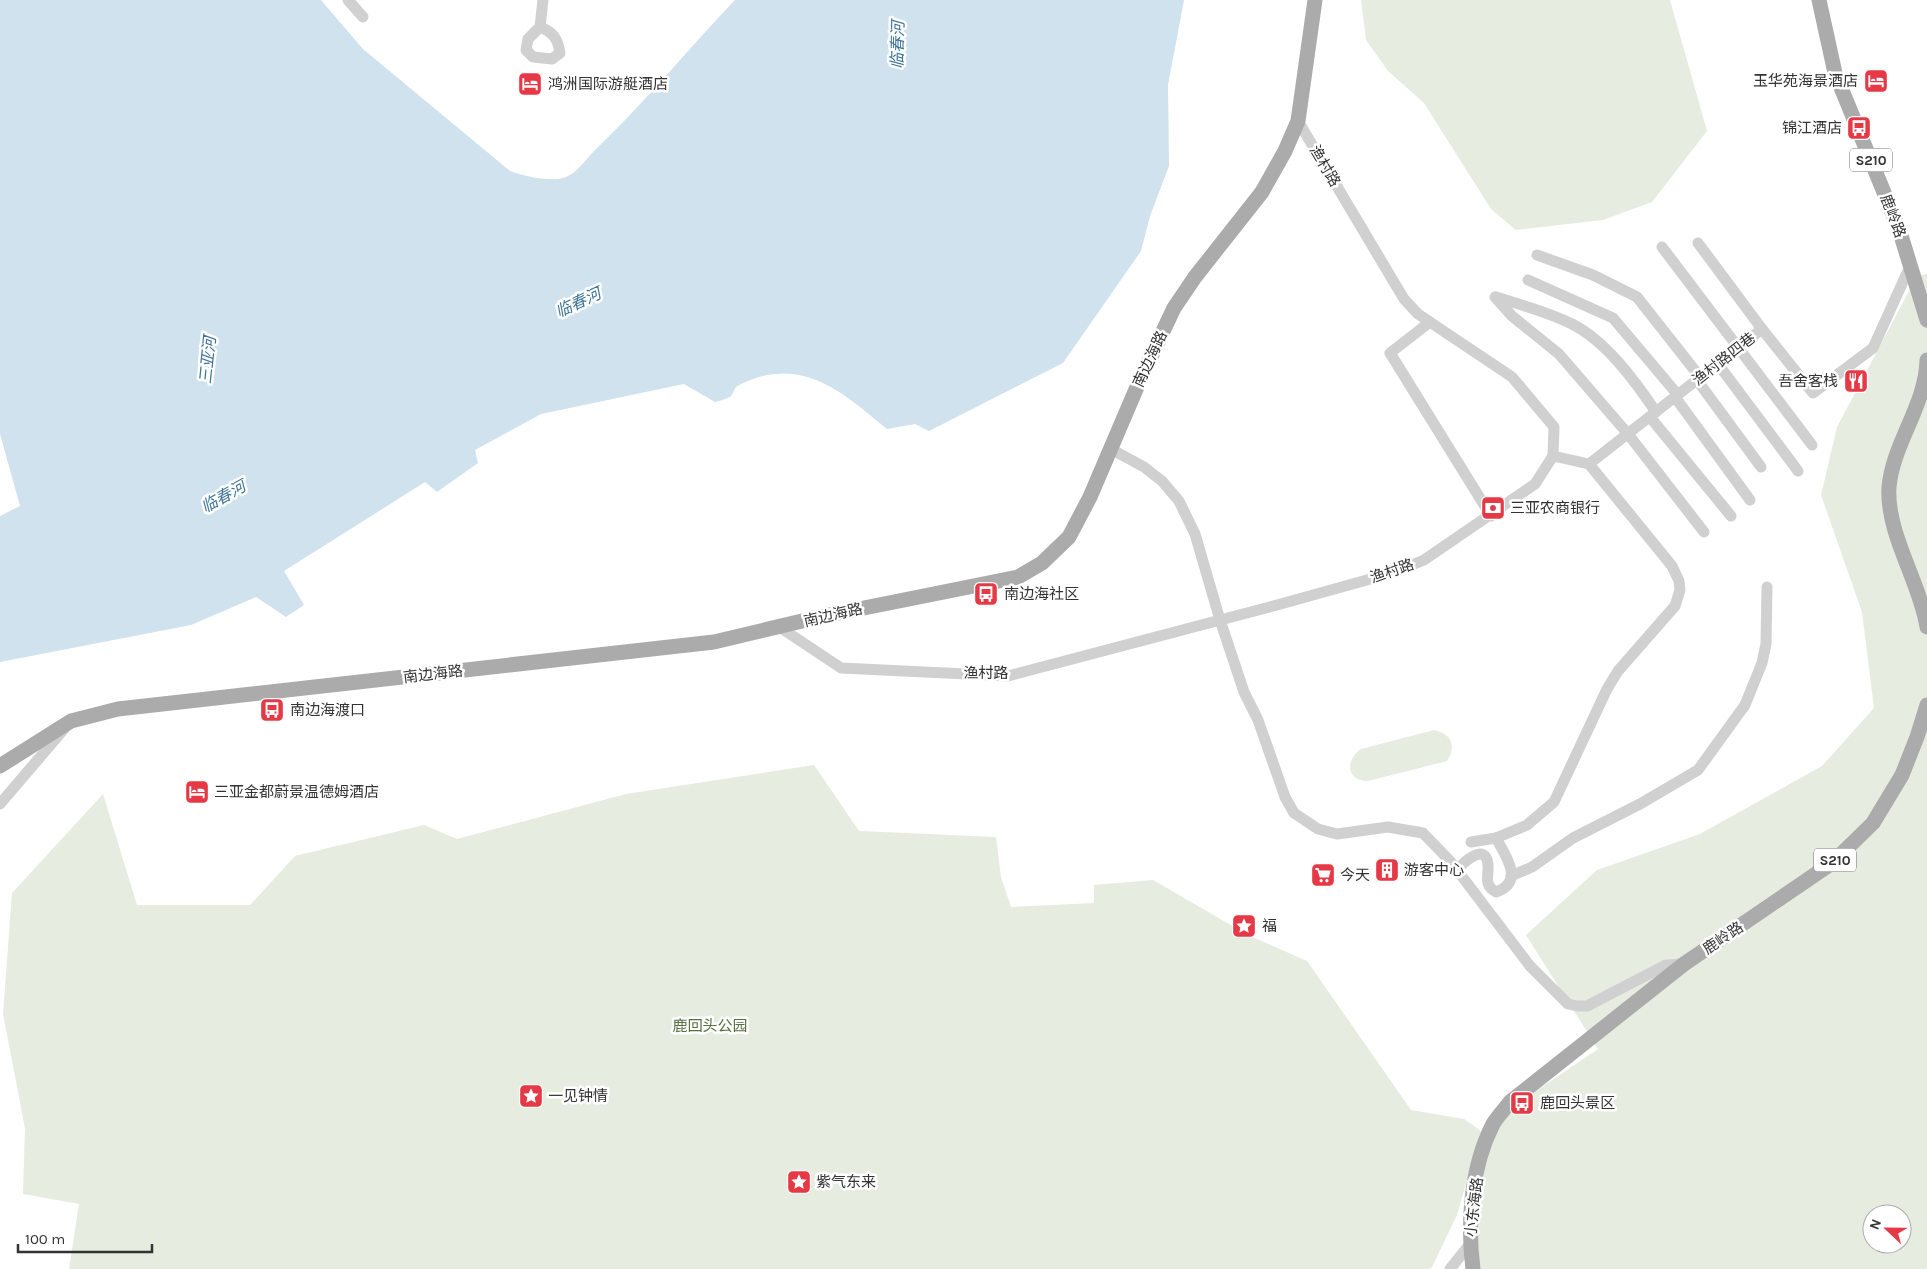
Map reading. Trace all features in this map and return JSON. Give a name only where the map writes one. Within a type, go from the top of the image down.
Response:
[{"type":"main road","name":"南边海路","points":[[0,766],[71,721],[118,709],[714,642],[781,628],[818,617],[1018,577],[1042,563],[1069,537],[1090,497],[1140,380],[1174,308],[1195,277],[1262,192],[1285,151],[1298,121],[1315,0]]},
{"type":"main road","name":"鹿岭路","points":[[1819,0],[1835,72],[1899,229],[1927,320]]},
{"type":"main road","points":[[1927,360],[1926,378],[1895,461],[1889,488],[1894,523],[1924,610],[1927,627]]},
{"type":"main road","name":"鹿岭路","points":[[1484,1146],[1494,1123],[1510,1102],[1684,964],[1832,864],[1873,823],[1902,776],[1927,705]]},
{"type":"main road","name":"小东海路","points":[[1473,1269],[1470,1244],[1472,1198],[1484,1146]]},
{"type":"street","points":[[348,0],[363,16]]},
{"type":"street","points":[[540,26],[543,0]]},
{"type":"street","name":"渔村路","points":[[781,628],[841,668],[1008,676],[1392,573],[1424,560],[1491,516],[1535,484],[1553,456],[1554,427],[1512,377],[1418,314],[1404,299],[1298,121]]},
{"type":"street","points":[[1698,243],[1762,329]]},
{"type":"street","points":[[1662,248],[1812,445]]},
{"type":"street","points":[[1538,255],[1593,275],[1637,297],[1699,379],[1761,467]]},
{"type":"street","name":"渔村路四巷","points":[[1589,464],[1762,329],[1813,393],[1873,348],[1911,264]]},
{"type":"street","points":[[1528,280],[1613,318],[1676,396],[1750,500]]},
{"type":"street","points":[[1704,532],[1628,434],[1558,354],[1512,316],[1496,297],[1573,325],[1594,341],[1634,379],[1653,414],[1731,516]]},
{"type":"street","points":[[1430,322],[1390,352],[1491,516]]},
{"type":"street","points":[[1718,364],[1798,471]]},
{"type":"street","points":[[1111,449],[1144,467],[1162,481],[1179,501],[1195,534],[1220,620],[1244,692],[1258,720],[1285,797],[1294,813],[1318,829],[1337,834],[1388,827],[1423,833],[1457,870],[1530,966],[1568,1004],[1587,1006],[1666,966],[1684,964]]},
{"type":"street","points":[[1471,842],[1496,838],[1527,826],[1554,802],[1599,701],[1618,671],[1658,625],[1670,615],[1680,590],[1679,581],[1672,566],[1589,464],[1553,456]]},
{"type":"street","points":[[1511,876],[1532,867],[1573,838],[1640,804],[1698,770],[1745,705],[1762,663],[1766,644],[1768,587]]},
{"type":"street","points":[[0,804],[71,721]]},
{"type":"street","points":[[1457,870],[1465,860],[1474,854],[1480,854],[1486,858],[1488,864],[1487,882],[1493,891],[1505,889],[1510,883],[1510,862],[1496,838]]},
{"type":"street","points":[[1450,1269],[1470,1244]]},
{"type":"green space","points":[[1361,0],[1670,0],[1707,131],[1652,202],[1603,220],[1516,230],[1491,209],[1424,103],[1388,71],[1366,40]]},
{"type":"green space","points":[[1927,274],[1927,1269],[1468,1269],[1481,1164],[1499,1116],[1598,1049],[1526,935],[1597,870],[1700,834],[1822,766],[1874,708],[1862,612],[1821,495],[1837,427],[1917,276]]},
{"type":"green space","points":[[1434,730],[1445,734],[1451,741],[1452,750],[1447,761],[1368,781],[1355,778],[1352,774],[1350,764],[1361,749]]},
{"type":"green space","name":"鹿回头公园","points":[[814,765],[859,831],[996,837],[1001,877],[1011,907],[1094,903],[1094,885],[1153,880],[1248,935],[1307,961],[1411,1110],[1464,1119],[1481,1131],[1457,1215],[1432,1267],[1429,1269],[69,1269],[79,1204],[23,1194],[25,1128],[3,1014],[12,893],[103,794],[137,905],[250,905],[295,856],[424,825],[457,839],[626,794]]},
{"type":"water","points":[[0,0],[321,0],[363,49],[510,171],[530,177],[560,179],[578,169],[648,96],[735,0],[1184,0],[1168,85],[1169,166],[1150,216],[1141,251],[1063,363],[929,431],[915,424],[887,429],[836,390],[819,381],[801,375],[782,373],[761,376],[739,385],[730,397],[715,402],[684,384],[541,414],[475,450],[478,463],[437,492],[425,482],[284,571],[304,605],[286,617],[256,597],[191,625],[0,662],[0,516],[20,506],[0,434]]},
{"type":"place","name":"玉华苑海景酒店","points":[[1876,81]]},
{"type":"place","name":"鸿洲国际游艇酒店","points":[[530,84]]},
{"type":"place","name":"锦江酒店","points":[[1859,128]]},
{"type":"place","name":"吾舍客栈","points":[[1856,381]]},
{"type":"place","name":"三亚农商银行","points":[[1493,508]]},
{"type":"place","name":"南边海社区","points":[[986,594]]},
{"type":"place","name":"南边海渡口","points":[[272,710]]},
{"type":"place","name":"三亚金都蔚景温德姆酒店","points":[[197,792]]},
{"type":"place","name":"游客中心","points":[[1387,870]]},
{"type":"place","name":"今天","points":[[1323,875]]},
{"type":"place","name":"福","points":[[1244,926]]},
{"type":"place","name":"一见钟情","points":[[531,1096]]},
{"type":"place","name":"鹿回头景区","points":[[1522,1103]]},
{"type":"place","name":"紫气东来","points":[[799,1182]]},
{"type":"water label","name":"临春河","points":[[897,45]]},
{"type":"water label","name":"临春河","points":[[578,302]]},
{"type":"water label","name":"三亚河","points":[[207,360]]},
{"type":"water label","name":"临春河","points":[[223,496]]}]
